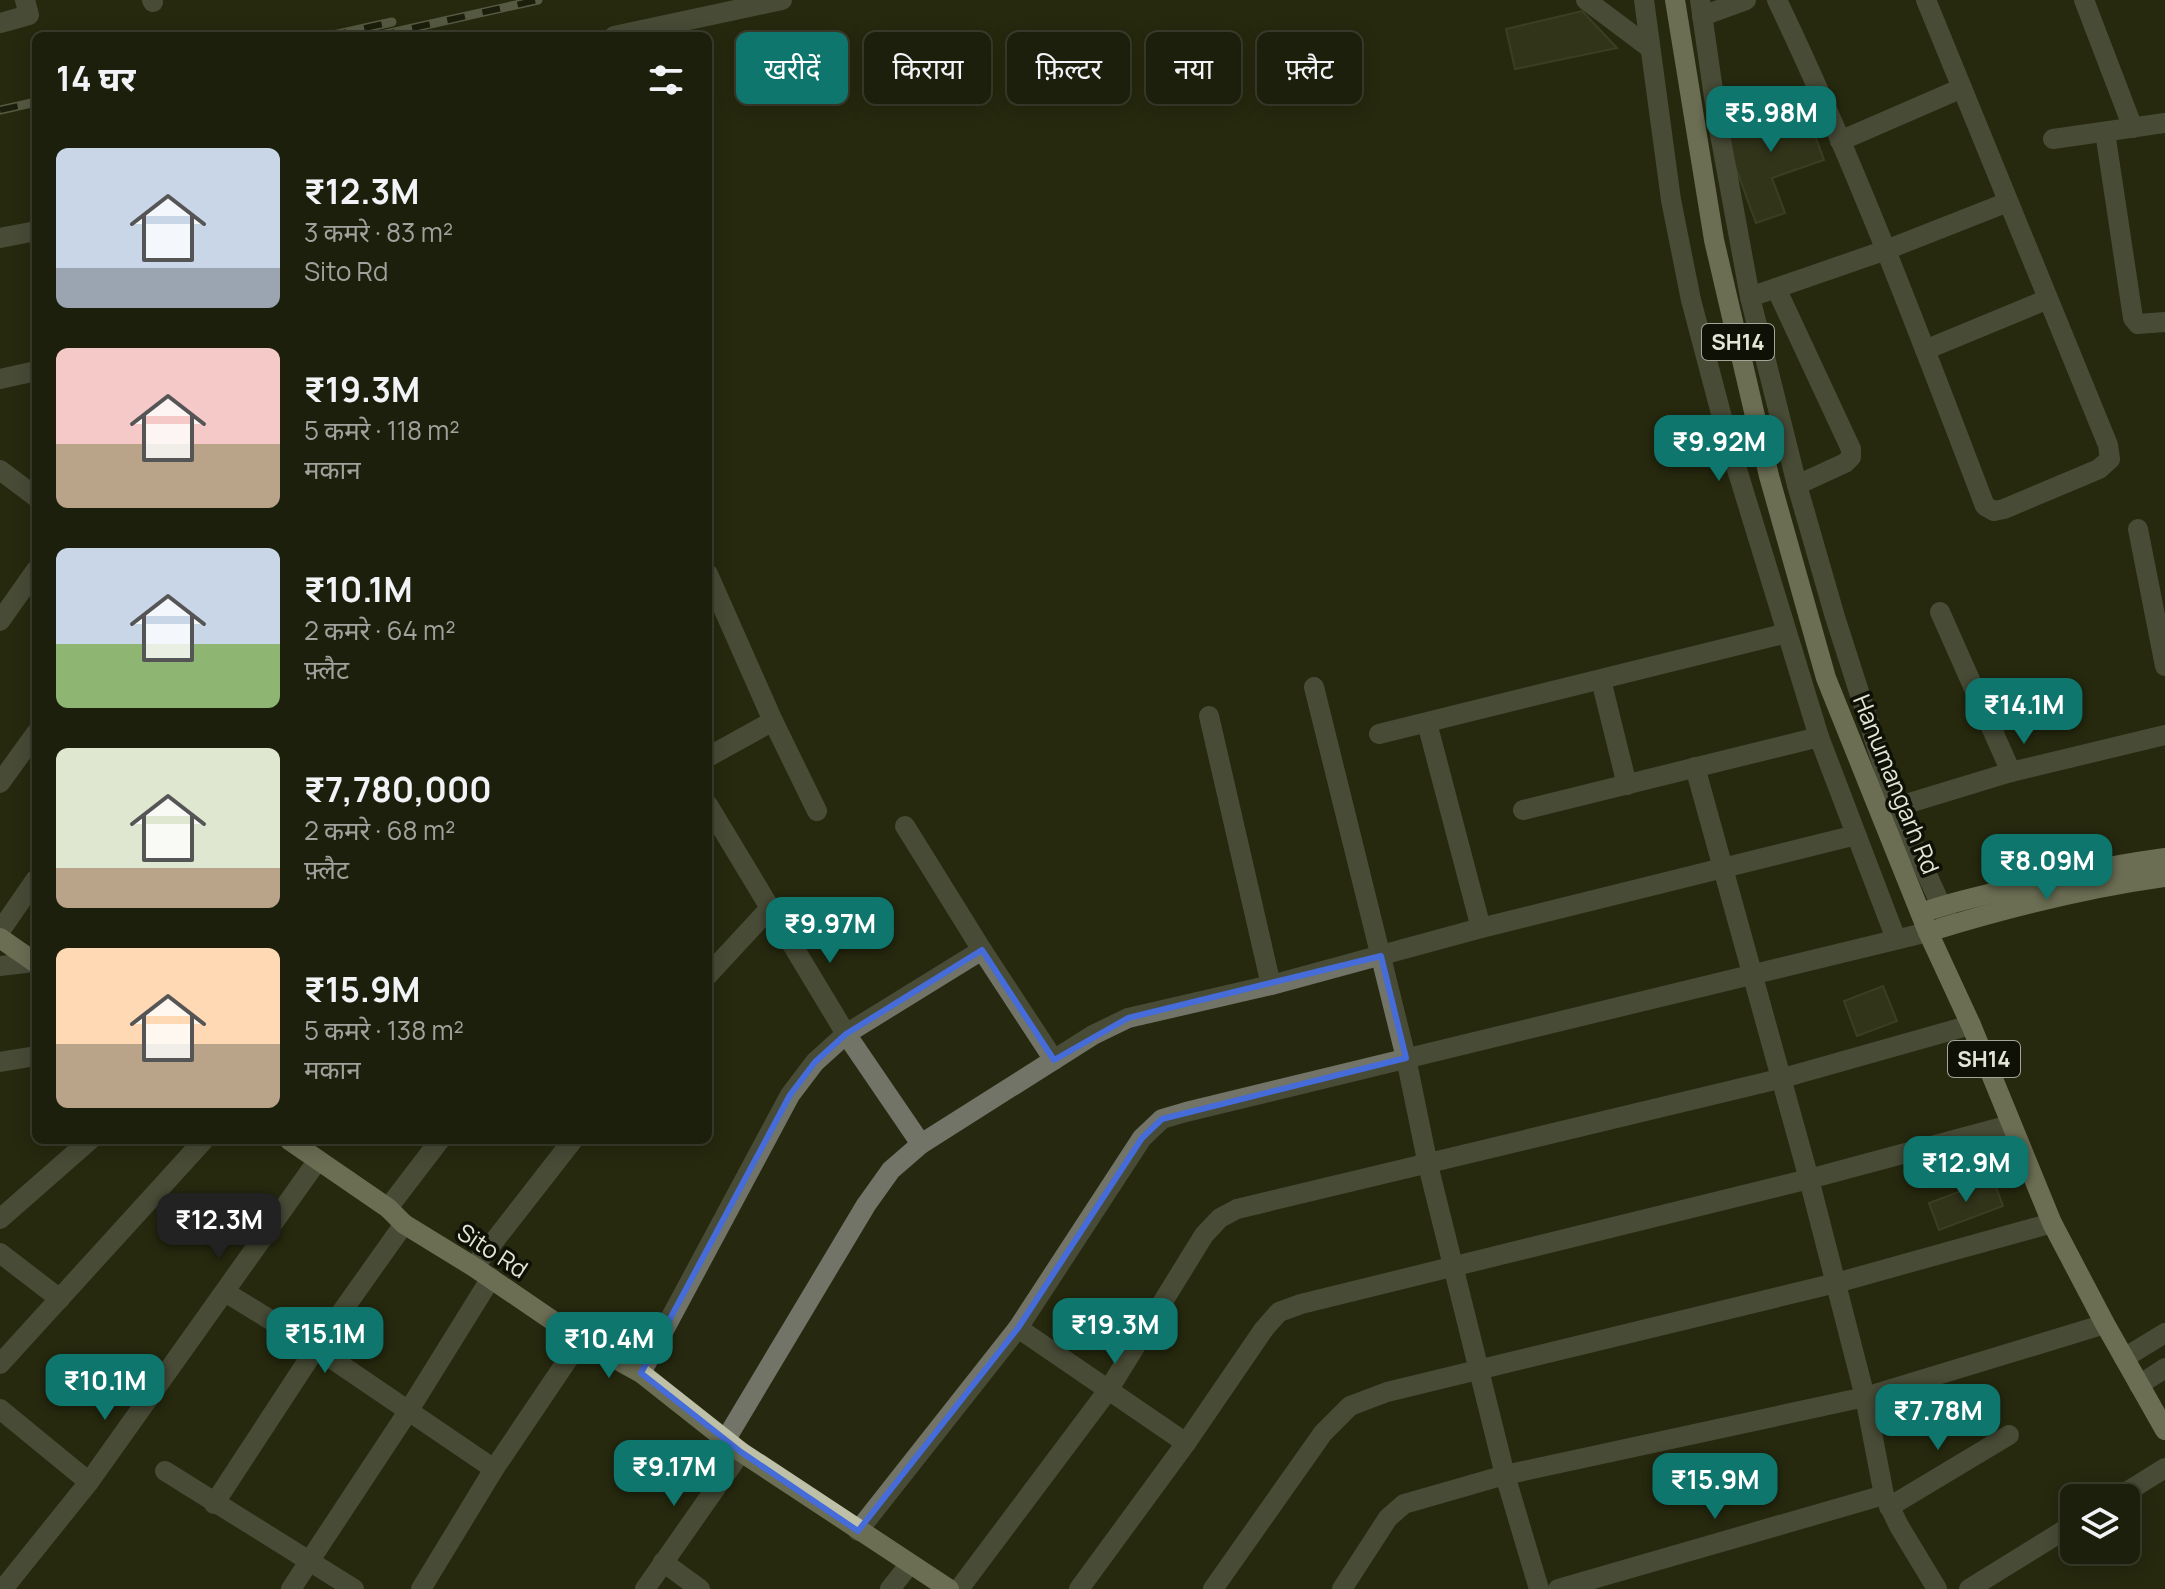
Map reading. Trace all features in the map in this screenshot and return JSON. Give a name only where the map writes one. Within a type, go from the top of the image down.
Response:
[{"type":"main road","name":"Hanumangarh Rd","points":[[1675,0],[1714,240],[1769,476],[1826,678],[1924,923],[1971,1025],[2052,1223],[2165,1430]]},
{"type":"main road","points":[[1924,923],[1941,905],[2120,864],[2165,858]]},
{"type":"main road","points":[[1924,923],[1950,925],[2049,898],[2123,882],[2165,877]]},
{"type":"main road","points":[[0,938],[32,960]]},
{"type":"main road","name":"Sito Rd","points":[[295,1144],[388,1208],[404,1224],[581,1340],[641,1373],[734,1446],[949,1589]]},
{"type":"street","points":[[0,23],[29,15],[25,0]]},
{"type":"street","points":[[633,32],[782,0]]},
{"type":"street","points":[[1586,0],[1650,48]]},
{"type":"street","points":[[1644,0],[1671,200],[1691,300],[1728,440],[1819,737],[1896,939]]},
{"type":"street","points":[[1746,0],[1701,8],[1717,118],[1750,297],[1797,485],[1835,617],[1896,807],[1950,925]]},
{"type":"street","points":[[1777,0],[1886,250],[1985,506],[1994,511],[2018,504],[2099,469],[2110,459],[2108,445],[1926,0]]},
{"type":"street","points":[[2084,0],[2133,128]]},
{"type":"street","points":[[1840,141],[1962,88]]},
{"type":"street","points":[[2053,139],[2165,123]]},
{"type":"street","points":[[2105,132],[2133,318],[2138,324],[2146,326],[2165,322]]},
{"type":"street","points":[[1750,297],[1886,250],[2008,202]]},
{"type":"street","points":[[0,238],[32,232]]},
{"type":"street","points":[[1776,288],[1851,449],[1851,457],[1845,463],[1797,485]]},
{"type":"street","points":[[1925,350],[2048,299]]},
{"type":"street","points":[[0,379],[32,372]]},
{"type":"street","points":[[0,470],[32,494]]},
{"type":"street","points":[[2138,529],[2165,666]]},
{"type":"street","points":[[0,621],[32,576]]},
{"type":"street","points":[[712,583],[817,811]]},
{"type":"street","points":[[1940,612],[2011,772]]},
{"type":"street","points":[[1379,734],[1787,633]]},
{"type":"street","points":[[1601,680],[1627,785]]},
{"type":"street","points":[[1314,687],[1505,1475],[1539,1589]]},
{"type":"street","points":[[1209,716],[1271,985]]},
{"type":"street","points":[[712,755],[773,721]]},
{"type":"street","points":[[1427,723],[1481,928]]},
{"type":"street","points":[[1896,807],[2011,772],[2165,735]]},
{"type":"street","points":[[1523,810],[1819,737]]},
{"type":"street","points":[[0,783],[32,739]]},
{"type":"street","points":[[1695,767],[1783,1078],[1865,1397],[1886,1501],[1937,1589]]},
{"type":"street","points":[[712,812],[846,1034],[921,1144]]},
{"type":"street","points":[[905,826],[1054,1060]]},
{"type":"street","points":[[645,1589],[734,1446],[866,1205],[891,1170],[921,1144],[1093,1035],[1128,1018],[1271,985],[1481,928],[1856,835]]},
{"type":"street","points":[[0,931],[32,885]]},
{"type":"street","points":[[712,971],[770,908]]},
{"type":"street","points":[[858,1531],[1018,1328],[1142,1138],[1162,1119],[1896,939],[1924,923]]},
{"type":"street","points":[[641,1373],[790,1095],[815,1062],[846,1034],[982,950]]},
{"type":"street","points":[[0,966],[32,962]]},
{"type":"street","points":[[959,1589],[1109,1389],[1204,1235],[1220,1218],[1237,1209],[1783,1078],[1971,1025]]},
{"type":"street","points":[[0,1062],[32,1057]]},
{"type":"street","points":[[1079,1589],[1279,1312],[1809,1179],[2010,1125]]},
{"type":"street","points":[[0,1219],[85,1144]]},
{"type":"street","points":[[0,1364],[200,1144]]},
{"type":"street","points":[[388,1208],[437,1144]]},
{"type":"street","points":[[291,1589],[409,1410],[482,1273],[570,1144]]},
{"type":"street","points":[[4,1583],[89,1482],[318,1160]]},
{"type":"street","points":[[1213,1589],[1323,1433],[1350,1406],[1387,1392],[1836,1283],[2052,1223]]},
{"type":"street","points":[[214,1504],[316,1348],[404,1224]]},
{"type":"street","points":[[0,1253],[60,1299]]},
{"type":"street","points":[[225,1292],[316,1348],[494,1469]]},
{"type":"street","points":[[1342,1589],[1388,1518],[1404,1504],[1505,1475],[1865,1397],[2105,1324]]},
{"type":"street","points":[[1018,1328],[1186,1443]]},
{"type":"street","points":[[2124,1358],[2165,1333]]},
{"type":"street","points":[[421,1589],[494,1469],[581,1340]]},
{"type":"street","points":[[2139,1385],[2165,1368]]},
{"type":"street","points":[[0,1409],[89,1482]]},
{"type":"street","points":[[1558,1589],[1886,1501],[2009,1435]]},
{"type":"street","points":[[2139,1484],[2165,1468]]},
{"type":"street","points":[[165,1471],[354,1589]]},
{"type":"street","points":[[1969,1589],[2060,1533]]},
{"type":"street","points":[[663,1562],[700,1589]]},
{"type":"street","points":[[890,1589],[909,1565]]},
{"type":"highlighted area","points":[[982,950],[1054,1060],[1128,1018],[1381,956],[1406,1058],[1162,1119],[1142,1138],[1018,1328],[858,1531],[741,1452],[641,1373],[790,1095],[815,1062],[846,1034]]},
{"type":"building","points":[[1582,11],[1617,48],[1515,69],[1506,29]]},
{"type":"building","points":[[1802,100],[1824,160],[1772,178],[1785,213],[1756,223],[1722,130]]},
{"type":"building","points":[[1883,986],[1897,1021],[1857,1036],[1844,1001]]},
{"type":"building","points":[[1993,1179],[2003,1206],[1939,1230],[1929,1203]]},
{"type":"railway","points":[[395,32],[538,0]]},
{"type":"railway","points":[[347,32],[392,22]]},
{"type":"railway","points":[[0,110],[32,103]]}]
